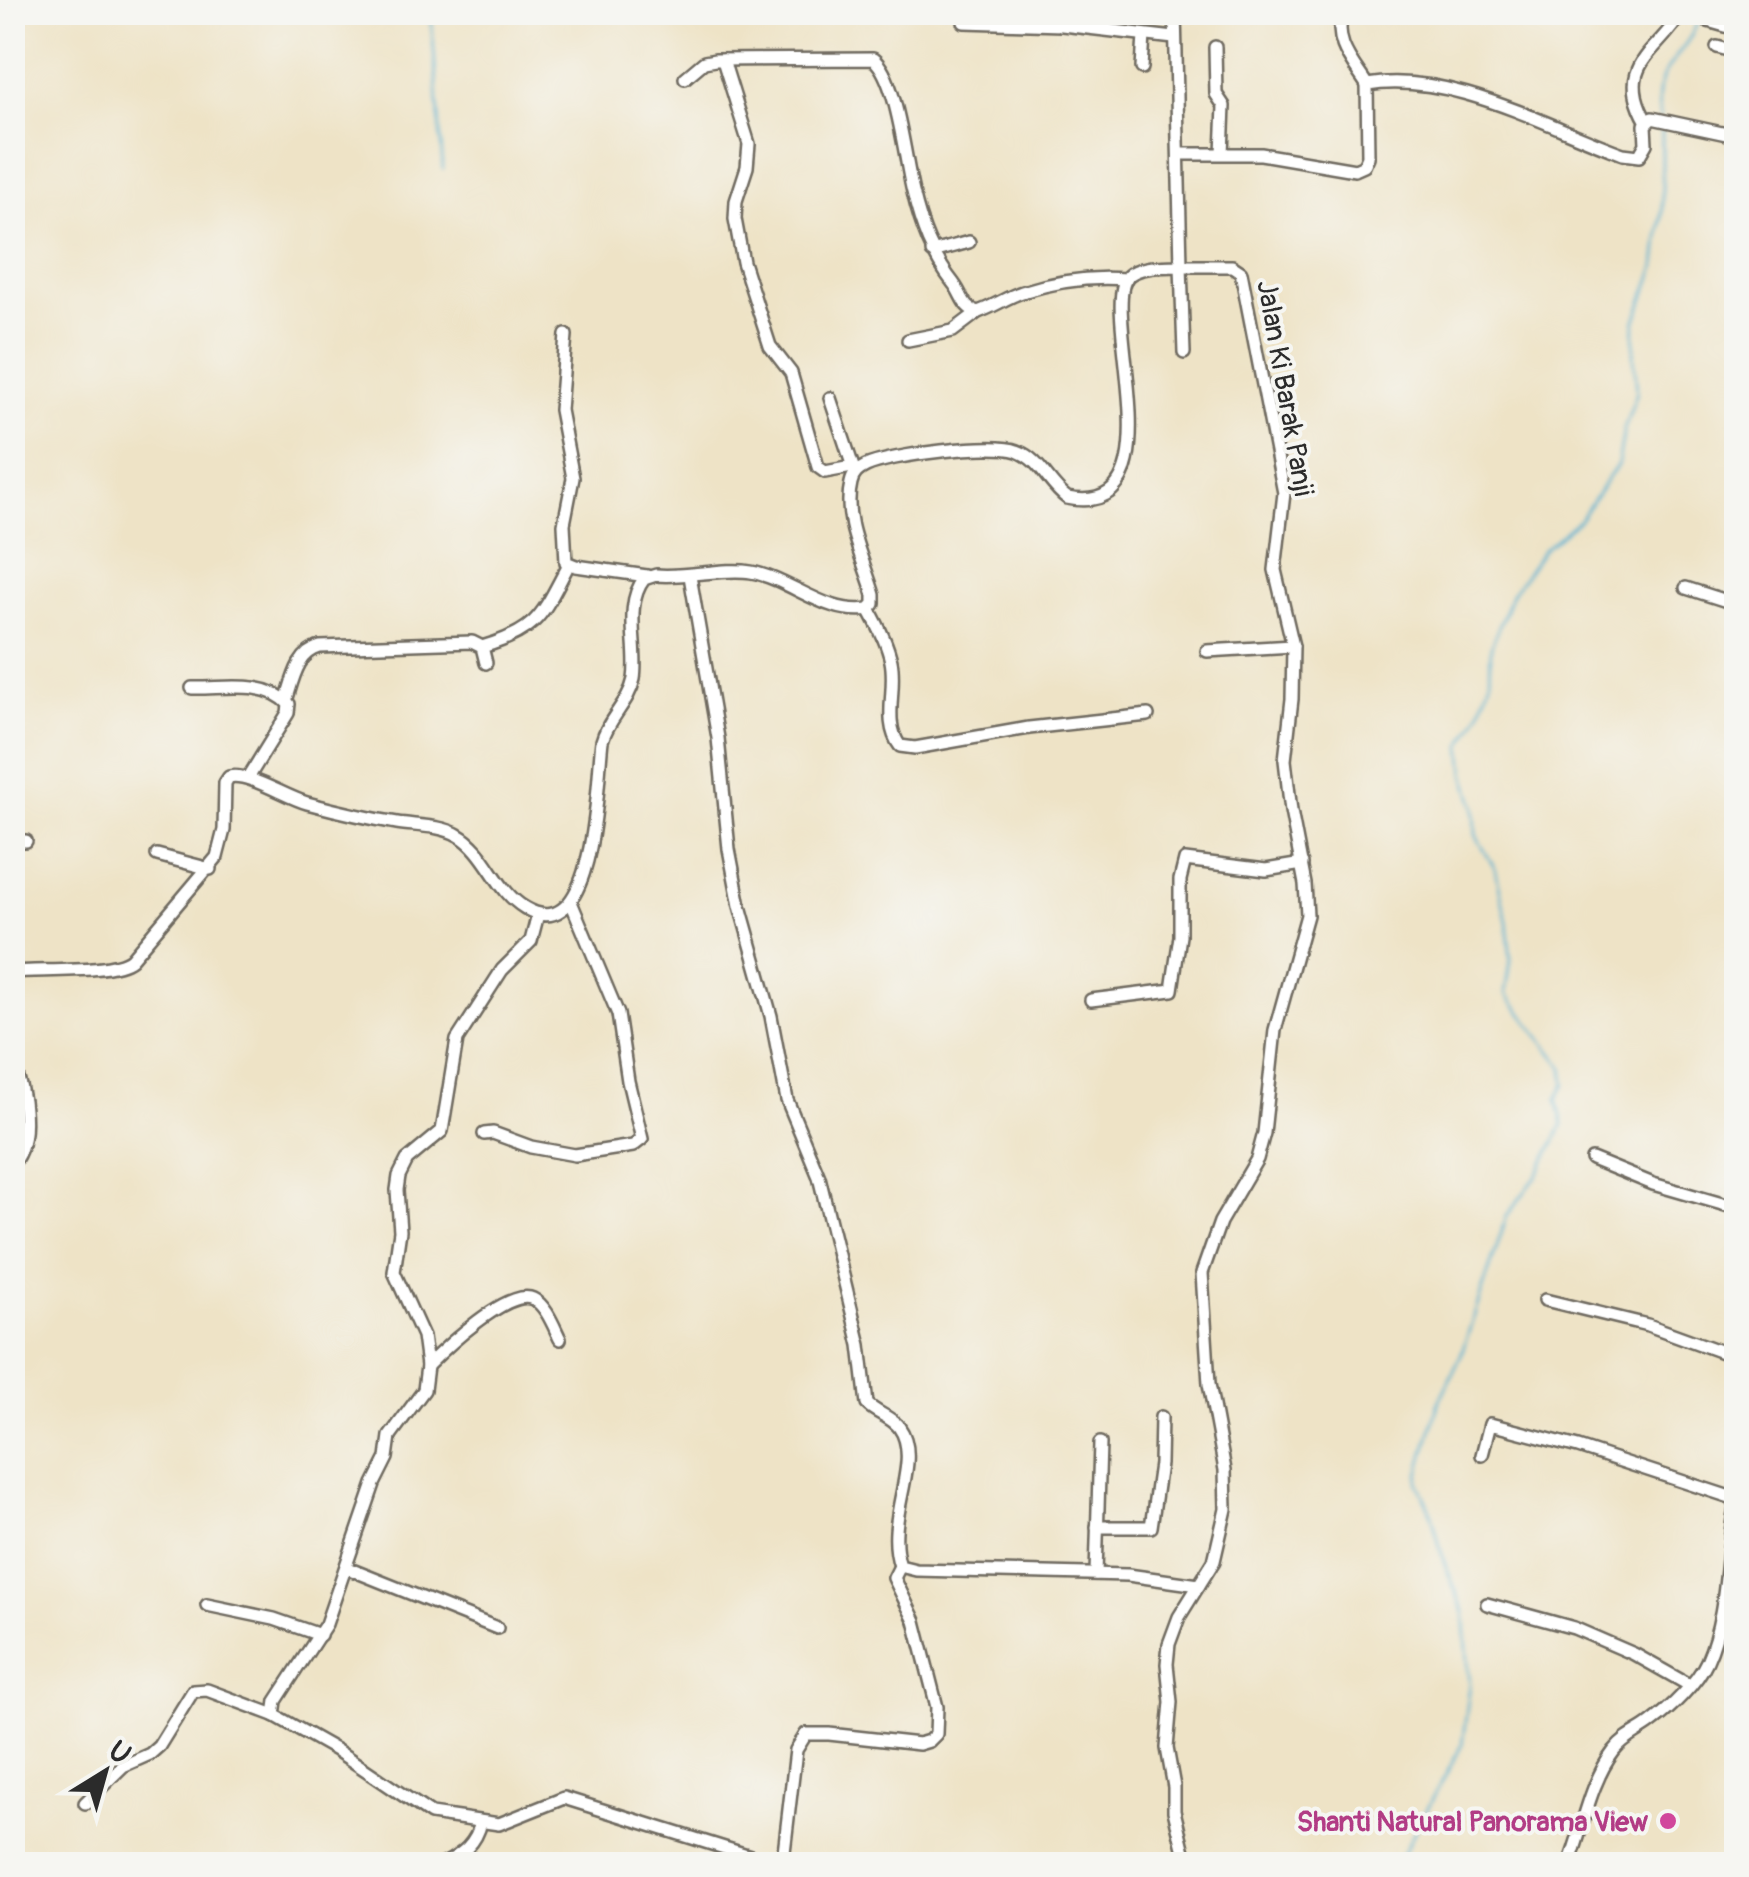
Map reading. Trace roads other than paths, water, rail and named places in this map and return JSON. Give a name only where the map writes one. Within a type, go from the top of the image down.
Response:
[{"type":"street","points":[[1175,12],[1184,352]]},
{"type":"street","points":[[1179,154],[1277,156],[1355,170],[1364,166],[1368,157],[1367,85],[1342,50],[1338,37],[1342,12]]},
{"type":"street","points":[[1649,120],[1640,111],[1636,74],[1647,51],[1682,12]]},
{"type":"street","points":[[1708,21],[1736,28]]},
{"type":"street","points":[[964,22],[1062,26],[1174,38]]},
{"type":"street","points":[[1142,68],[1144,34]]},
{"type":"street","points":[[1717,47],[1736,52]]},
{"type":"street","points":[[1216,48],[1216,94],[1224,106],[1222,153]]},
{"type":"street","points":[[686,78],[704,62],[723,60],[868,58],[877,62],[899,120],[912,189],[932,252],[965,305],[978,312]]},
{"type":"street","points":[[723,60],[749,144],[735,220],[756,307],[774,353],[791,373],[818,467],[826,472],[967,449],[1003,447],[1031,458],[1066,498],[1082,500],[1106,494],[1122,474],[1129,453],[1122,290],[1126,279],[1139,270],[1181,266]]},
{"type":"street","points":[[1367,85],[1431,84],[1634,156],[1639,156],[1646,144],[1649,120]]},
{"type":"street","points":[[1649,120],[1667,118],[1736,136]]},
{"type":"street","points":[[932,252],[969,242]]},
{"type":"street","name":"Jalan Ki Barak Panji","points":[[1181,266],[1232,266],[1241,272],[1284,493],[1274,570],[1293,646],[1285,760],[1307,915],[1274,1030],[1264,1133],[1252,1172],[1220,1222],[1202,1274],[1209,1384],[1226,1491],[1218,1548],[1169,1644],[1171,1702],[1167,1755],[1174,1811],[1188,1864]]},
{"type":"street","points":[[908,340],[954,331],[978,312],[1037,288],[1096,276],[1126,279]]},
{"type":"street","points":[[286,701],[303,657],[313,648],[472,642],[482,647],[520,634],[550,603],[568,564],[562,546],[573,478],[560,410],[566,335]]},
{"type":"street","points":[[568,564],[647,576],[748,571],[808,597],[852,610],[870,609],[874,595],[851,518],[854,470],[830,398]]},
{"type":"street","points":[[12,972],[125,964],[187,890],[210,869],[222,840],[226,783],[233,776],[248,778],[302,802],[458,835],[476,851],[516,902],[538,914],[558,911],[571,902],[592,840],[604,733],[628,697],[633,682],[634,611],[637,590],[647,576]]},
{"type":"street","points":[[85,1803],[124,1766],[160,1746],[193,1691],[206,1690],[274,1716],[336,1750],[430,1814],[500,1824],[564,1798],[770,1864],[780,1862],[784,1852],[796,1750],[806,1734],[919,1744],[934,1737],[938,1728],[937,1707],[916,1621],[894,1578],[900,1566],[894,1527],[908,1465],[906,1442],[892,1420],[867,1404],[860,1345],[819,1177],[781,1077],[771,1016],[740,906],[729,849],[718,738],[690,576]]},
{"type":"street","points":[[1686,588],[1736,604]]},
{"type":"street","points":[[870,609],[891,661],[890,722],[900,746],[914,748],[1029,728],[1148,715]]},
{"type":"street","points":[[1207,650],[1293,646]]},
{"type":"street","points":[[482,647],[486,663]]},
{"type":"street","points":[[192,688],[249,687],[275,693],[286,701],[290,709],[248,778]]},
{"type":"street","points":[[157,856],[210,869]]},
{"type":"street","points":[[1092,1000],[1172,990],[1185,860],[1266,870],[1302,864]]},
{"type":"street","points":[[484,1134],[530,1148],[575,1155],[633,1146],[642,1139],[630,1093],[618,1014],[571,902]]},
{"type":"street","points":[[274,1716],[276,1701],[320,1635],[387,1458],[390,1436],[422,1396],[428,1366],[418,1321],[394,1272],[400,1230],[399,1176],[413,1154],[442,1131],[457,1040],[502,970],[531,941],[538,914]]},
{"type":"street","points":[[12,1062],[20,1081],[23,1130],[20,1154],[12,1164]]},
{"type":"street","points":[[1592,1159],[1654,1184],[1736,1208]]},
{"type":"street","points":[[428,1366],[482,1318],[522,1297],[533,1298],[539,1304],[560,1339]]},
{"type":"street","points":[[1545,1300],[1648,1325],[1736,1356]]},
{"type":"street","points":[[1097,1527],[1151,1527],[1160,1464],[1161,1418]]},
{"type":"street","points":[[1482,1456],[1490,1424],[1578,1447],[1736,1500],[1716,1629],[1707,1660],[1662,1714],[1627,1737],[1614,1752],[1594,1791],[1568,1864]]},
{"type":"street","points":[[1096,1574],[1100,1443]]},
{"type":"street","points":[[900,1566],[916,1570],[1096,1574],[1199,1585]]},
{"type":"street","points":[[347,1568],[497,1628]]},
{"type":"street","points":[[1487,1604],[1574,1628],[1689,1684]]},
{"type":"street","points":[[207,1605],[274,1619],[320,1635]]},
{"type":"street","points":[[444,1864],[466,1850],[482,1822]]},
{"type":"waterway","points":[[431,12],[443,169]]},
{"type":"waterway","points":[[1660,117],[1660,84],[1701,12]]},
{"type":"waterway","points":[[1397,1864],[1462,1745],[1470,1685],[1464,1612],[1418,1483],[1419,1474],[1438,1404],[1460,1358],[1507,1216],[1536,1177],[1563,1125],[1557,1099],[1565,1084],[1563,1067],[1506,993],[1511,960],[1507,922],[1496,871],[1476,835],[1475,807],[1462,746],[1480,713],[1490,682],[1491,646],[1512,594],[1543,550],[1579,520],[1618,464],[1624,429],[1637,392],[1635,323],[1656,266],[1662,211],[1662,124]]},
{"type":"place","name":"Shanti Natural Panorama View","points":[[1668,1821]]}]
